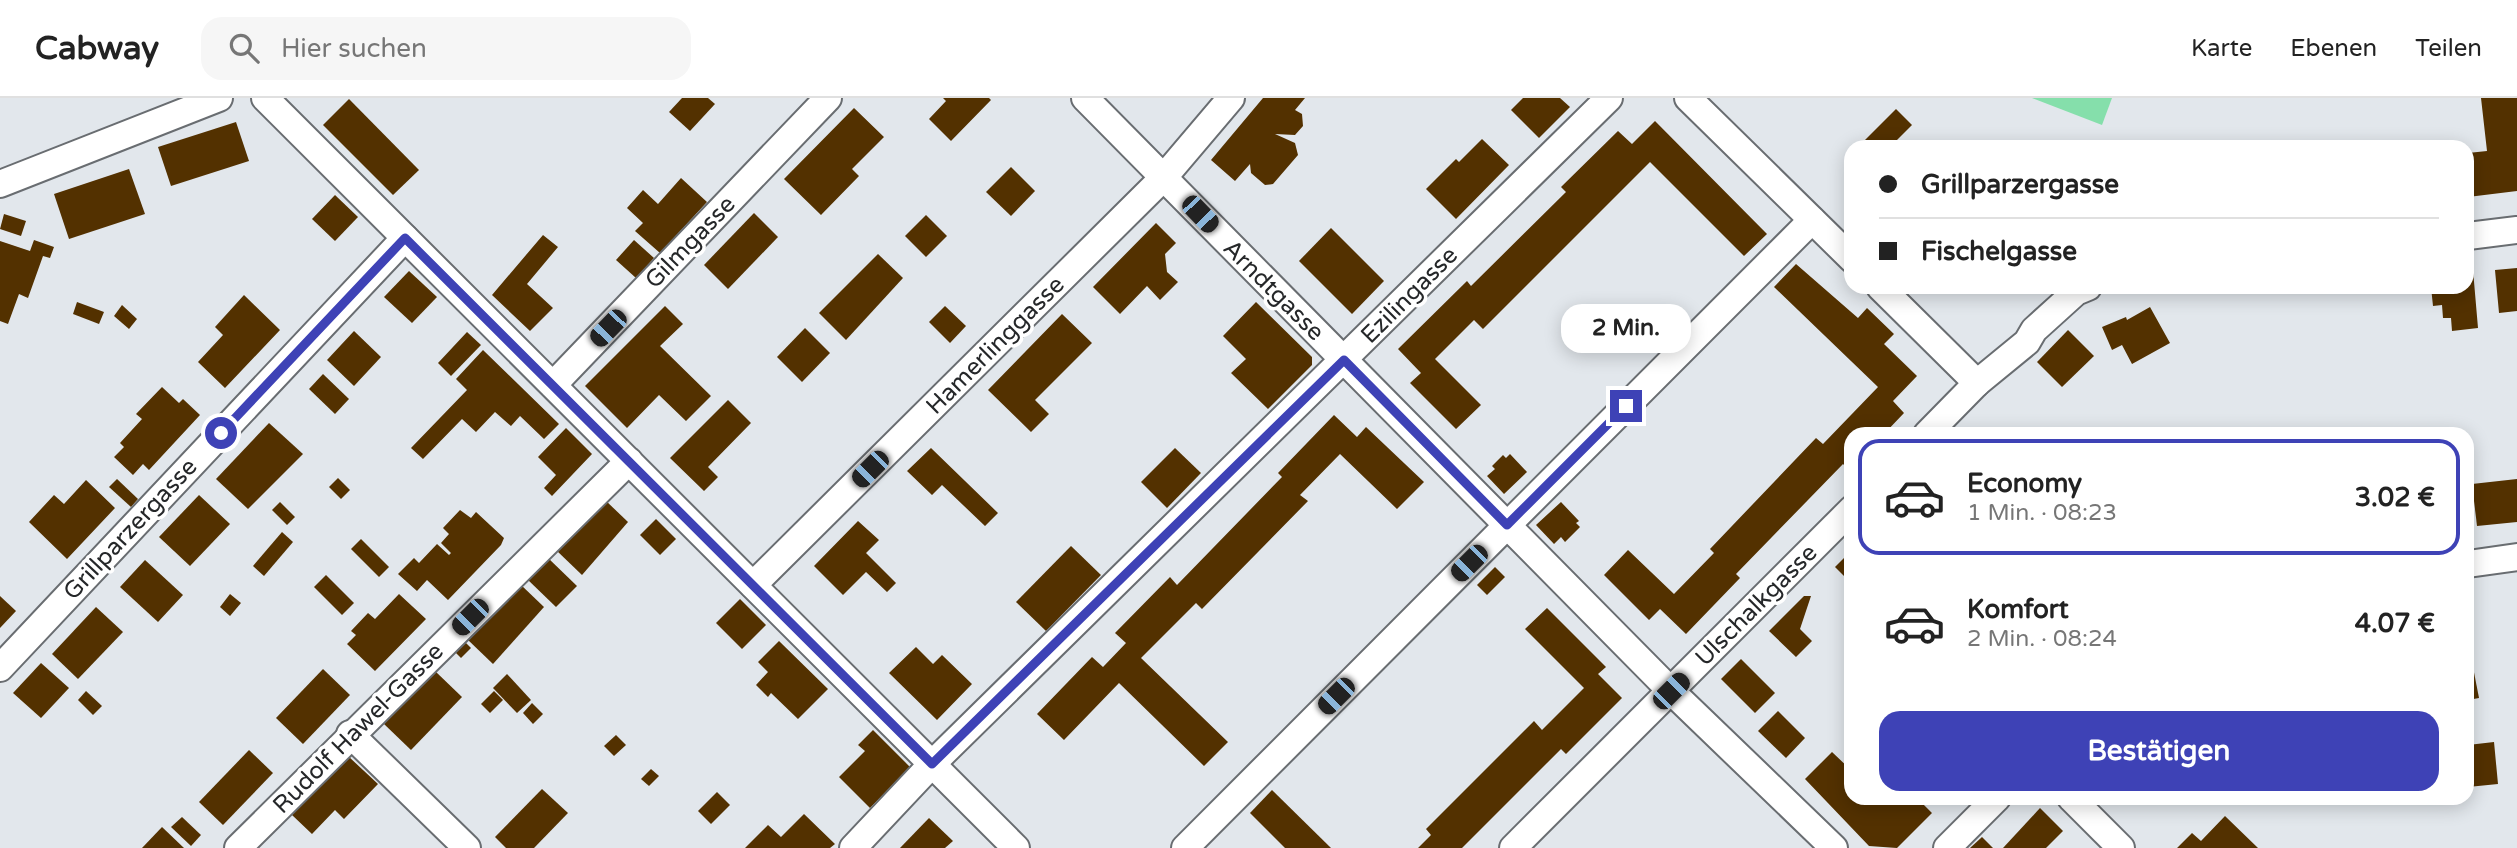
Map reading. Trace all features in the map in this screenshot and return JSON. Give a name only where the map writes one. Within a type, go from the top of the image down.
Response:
[{"type":"street","points":[[0,184],[219,98]]},
{"type":"street","points":[[265,98],[1016,848]]},
{"type":"street","name":"Gilmgasse","points":[[553,386],[828,98]]},
{"type":"street","name":"Arndtgasse","points":[[1085,98],[1671,691],[1834,848]]},
{"type":"street","name":"Hamerlinggasse","points":[[753,585],[1164,177],[1231,98]]},
{"type":"street","name":"Ezilingasse","points":[[853,848],[932,764],[1609,98]]},
{"type":"street","points":[[1688,98],[1844,251]]},
{"type":"street","points":[[1185,848],[1812,220]]},
{"type":"street","points":[[2474,235],[2517,230]]},
{"type":"street","name":"Grillparzergasse","points":[[0,668],[405,238]]},
{"type":"street","points":[[1887,294],[1977,383]]},
{"type":"street","points":[[1934,427],[1977,383],[2027,342],[2034,330],[2074,294]]},
{"type":"street","name":"Rudolf Hawel-Gasse","points":[[238,848],[629,461]]},
{"type":"street","name":"Ulschalkgasse","points":[[1513,848],[1844,517]]},
{"type":"street","points":[[2474,563],[2517,557]]},
{"type":"street","points":[[351,734],[467,848]]},
{"type":"street","points":[[1947,848],[1990,805]]},
{"type":"street","points":[[2078,805],[2122,848]]},
{"type":"green space","points":[[2032,98],[2112,98],[2102,125]]},
{"type":"building","points":[[682,98],[708,98],[715,104],[690,131],[669,112]]},
{"type":"building","points":[[943,98],[991,100],[951,141],[929,119],[946,101]]},
{"type":"building","points":[[1263,98],[1305,98],[1295,110],[1302,114],[1303,126],[1295,135],[1275,134],[1295,143],[1298,155],[1273,184],[1265,185],[1251,173],[1250,164],[1235,181],[1211,160]]},
{"type":"building","points":[[1523,98],[1560,98],[1570,107],[1539,138],[1511,110]]},
{"type":"building","points":[[2481,98],[2517,98],[2517,191],[2474,196],[2474,152],[2487,151]]},
{"type":"building","points":[[349,99],[419,170],[393,195],[323,125]]},
{"type":"building","points":[[854,108],[884,137],[852,169],[859,176],[821,215],[784,179]]},
{"type":"building","points":[[1896,109],[1912,125],[1897,140],[1865,140]]},
{"type":"building","points":[[1655,121],[1767,234],[1744,256],[1650,162],[1483,329],[1474,320],[1435,359],[1481,405],[1456,429],[1410,383],[1421,373],[1398,349],[1467,281],[1471,286],[1566,192],[1561,187],[1618,131],[1632,144]]},
{"type":"building","points":[[236,122],[249,161],[171,186],[158,147]]},
{"type":"building","points":[[1482,139],[1509,165],[1456,219],[1426,189],[1456,159],[1459,162]]},
{"type":"building","points":[[1011,167],[1035,191],[1011,216],[986,192]]},
{"type":"building","points":[[129,169],[145,214],[69,239],[54,194]]},
{"type":"building","points":[[681,178],[707,202],[660,253],[635,231],[643,223],[627,208],[643,190],[658,204]]},
{"type":"building","points":[[335,195],[358,217],[335,241],[312,219]]},
{"type":"building","points":[[754,213],[778,237],[728,289],[704,265]]},
{"type":"building","points":[[4,214],[26,221],[21,236],[0,229]]},
{"type":"building","points":[[926,215],[947,236],[926,257],[905,236]]},
{"type":"building","points":[[1156,223],[1176,243],[1165,254],[1167,272],[1178,282],[1160,300],[1147,286],[1120,314],[1093,287]]},
{"type":"building","points":[[1331,228],[1384,281],[1352,314],[1299,261]]},
{"type":"building","points":[[543,235],[558,247],[527,284],[553,308],[530,331],[492,295]]},
{"type":"building","points":[[34,240],[54,247],[50,258],[43,256],[28,298],[19,294],[8,324],[0,321],[0,241],[30,251]]},
{"type":"building","points":[[634,240],[654,258],[636,278],[616,260]]},
{"type":"building","points":[[878,254],[903,278],[846,340],[819,313]]},
{"type":"building","points":[[1796,264],[1858,318],[1867,308],[1894,334],[1884,344],[1917,376],[1893,401],[1904,413],[1891,427],[1844,427],[1844,465],[1736,574],[1740,578],[1686,634],[1660,609],[1649,620],[1604,575],[1628,550],[1674,594],[1714,553],[1710,549],[1816,438],[1823,444],[1878,387],[1774,287]]},
{"type":"building","points":[[2517,268],[2517,311],[2499,313],[2495,270]]},
{"type":"building","points":[[409,271],[437,297],[412,323],[384,297]]},
{"type":"building","points":[[2474,282],[2478,328],[2452,331],[2451,318],[2443,318],[2442,305],[2433,306],[2432,294],[2474,294]]},
{"type":"building","points":[[244,295],[280,330],[225,388],[198,362],[223,335],[215,327]]},
{"type":"building","points":[[77,302],[104,312],[99,324],[73,314]]},
{"type":"building","points":[[1256,302],[1312,357],[1312,365],[1268,409],[1231,373],[1246,359],[1223,336]]},
{"type":"building","points":[[122,305],[137,319],[129,329],[114,316]]},
{"type":"building","points":[[665,306],[683,324],[660,346],[711,396],[686,421],[659,395],[627,428],[585,386]]},
{"type":"building","points":[[945,306],[966,326],[950,343],[929,322]]},
{"type":"building","points":[[2150,307],[2170,343],[2132,364],[2122,345],[2112,350],[2102,327],[2126,317],[2127,320]]},
{"type":"building","points":[[1062,314],[1092,343],[1035,400],[1049,414],[1031,432],[988,390]]},
{"type":"building","points":[[805,328],[830,353],[802,382],[777,357]]},
{"type":"building","points":[[2068,330],[2094,356],[2062,387],[2037,362]]},
{"type":"building","points":[[354,331],[381,357],[354,386],[327,360]]},
{"type":"building","points":[[467,332],[481,345],[451,376],[438,363]]},
{"type":"building","points":[[483,350],[559,424],[544,439],[520,416],[511,426],[495,412],[476,432],[462,419],[423,459],[411,448],[467,390],[456,379]]},
{"type":"building","points":[[323,374],[349,399],[335,414],[309,389]]},
{"type":"building","points":[[162,387],[179,403],[183,399],[200,415],[149,470],[143,464],[133,475],[114,457],[124,447],[120,443],[142,419],[136,414]]},
{"type":"building","points":[[728,400],[751,423],[708,467],[718,477],[704,491],[670,458]]},
{"type":"building","points":[[1334,415],[1357,437],[1366,427],[1424,482],[1397,509],[1340,454],[1300,495],[1308,501],[1202,609],[1196,603],[1141,658],[1228,742],[1204,766],[1119,683],[1064,740],[1037,714],[1092,657],[1103,667],[1126,643],[1115,633],[1170,577],[1177,585],[1282,477],[1278,473]]},
{"type":"building","points":[[269,423],[303,454],[248,509],[216,479]]},
{"type":"building","points":[[566,428],[592,454],[552,496],[544,488],[556,475],[538,457]]},
{"type":"building","points":[[931,448],[998,513],[985,526],[942,485],[932,495],[907,471]]},
{"type":"building","points":[[1175,448],[1201,473],[1167,508],[1141,482]]},
{"type":"building","points":[[1510,454],[1527,472],[1504,494],[1487,476],[1495,469],[1492,466],[1503,455],[1506,458]]},
{"type":"building","points":[[338,478],[350,490],[341,499],[329,487]]},
{"type":"building","points":[[117,479],[138,499],[131,507],[109,487]]},
{"type":"building","points":[[2517,479],[2517,522],[2477,526],[2474,484]]},
{"type":"building","points":[[86,480],[115,508],[67,559],[29,522],[54,495],[64,504]]},
{"type":"building","points":[[199,495],[230,524],[190,566],[159,537]]},
{"type":"building","points":[[604,499],[628,522],[582,575],[556,550]]},
{"type":"building","points":[[280,502],[295,517],[287,525],[272,510]]},
{"type":"building","points":[[1561,502],[1579,521],[1576,523],[1580,527],[1565,542],[1561,537],[1554,544],[1536,525]]},
{"type":"building","points":[[460,510],[471,518],[476,512],[504,538],[501,545],[448,600],[427,580],[417,591],[398,574],[414,558],[419,563],[437,544],[449,555],[451,553],[441,543],[449,534],[443,528]]},
{"type":"building","points":[[656,519],[676,539],[660,555],[640,535]]},
{"type":"building","points":[[858,521],[879,540],[866,553],[896,583],[887,592],[866,572],[843,595],[814,566]]},
{"type":"building","points":[[282,532],[293,542],[264,576],[253,566]]},
{"type":"building","points":[[361,539],[389,567],[379,577],[351,549]]},
{"type":"building","points":[[1071,546],[1101,575],[1046,631],[1016,602]]},
{"type":"building","points":[[547,557],[577,586],[556,607],[527,579]]},
{"type":"building","points":[[1844,558],[1844,576],[1835,567]]},
{"type":"building","points":[[145,560],[183,595],[158,622],[120,587]]},
{"type":"building","points":[[1495,567],[1505,577],[1487,595],[1477,585]]},
{"type":"building","points":[[326,575],[354,603],[342,615],[314,587]]},
{"type":"building","points":[[520,584],[544,607],[493,664],[467,639]]},
{"type":"building","points":[[230,594],[241,603],[230,616],[220,607]]},
{"type":"building","points":[[399,594],[426,619],[375,671],[347,644],[356,635],[351,631],[368,613],[375,619]]},
{"type":"building","points":[[0,596],[16,611],[0,628]]},
{"type":"building","points":[[1804,596],[1811,596],[1800,629],[1812,641],[1796,657],[1769,631]]},
{"type":"building","points":[[740,599],[766,625],[742,649],[716,623]]},
{"type":"building","points":[[96,607],[123,632],[78,679],[52,654]]},
{"type":"building","points":[[1547,608],[1606,667],[1598,674],[1622,698],[1566,754],[1561,749],[1462,848],[1418,848],[1431,835],[1426,829],[1534,721],[1542,730],[1584,688],[1525,629]]},
{"type":"building","points":[[463,640],[471,648],[461,658],[453,650]]},
{"type":"building","points":[[779,641],[828,689],[798,719],[771,693],[768,697],[756,685],[768,672],[758,662]]},
{"type":"building","points":[[916,647],[933,664],[942,655],[972,684],[937,720],[889,673]]},
{"type":"building","points":[[1741,659],[1775,693],[1755,713],[1721,679]]},
{"type":"building","points":[[41,663],[69,688],[41,718],[13,693]]},
{"type":"building","points":[[323,669],[350,695],[303,744],[276,718]]},
{"type":"building","points":[[435,671],[462,697],[411,750],[384,724]]},
{"type":"building","points":[[2474,672],[2479,698],[2474,699]]},
{"type":"building","points":[[507,674],[531,700],[517,713],[493,688]]},
{"type":"building","points":[[86,691],[102,706],[93,715],[78,700]]},
{"type":"building","points":[[494,691],[503,700],[490,713],[481,704]]},
{"type":"building","points":[[532,703],[543,714],[533,724],[523,713]]},
{"type":"building","points":[[1778,711],[1805,738],[1786,758],[1758,731]]},
{"type":"building","points":[[873,730],[910,767],[870,808],[839,777],[865,751],[858,745]]},
{"type":"building","points":[[616,735],[626,745],[614,756],[604,746]]},
{"type":"building","points":[[2494,742],[2498,784],[2474,786],[2474,744]]},
{"type":"building","points":[[249,750],[273,773],[223,825],[199,802]]},
{"type":"building","points":[[1832,752],[1844,763],[1844,805],[1924,805],[1932,813],[1897,848],[1869,846],[1805,779]]},
{"type":"building","points":[[348,756],[378,784],[344,819],[335,810],[312,834],[292,815]]},
{"type":"building","points":[[651,769],[659,776],[649,786],[641,779]]},
{"type":"building","points":[[542,789],[568,813],[534,848],[506,848],[495,837]]},
{"type":"building","points":[[1272,790],[1331,848],[1285,848],[1250,813]]},
{"type":"building","points":[[717,792],[730,805],[711,824],[698,811]]},
{"type":"building","points":[[2040,808],[2063,831],[2046,848],[2003,848]]},
{"type":"building","points":[[804,814],[835,844],[830,848],[745,848],[768,825],[781,837]]},
{"type":"building","points":[[2225,816],[2258,848],[2177,848],[2192,833],[2201,841]]},
{"type":"building","points":[[182,817],[201,835],[191,846],[171,827]]},
{"type":"building","points":[[929,818],[953,841],[945,848],[900,848]]},
{"type":"building","points":[[162,827],[184,848],[142,848]]},
{"type":"building","points":[[1982,837],[1993,848],[1970,848]]},
{"type":"route","points":[[221,433],[405,238],[932,764],[1344,360],[1507,525],[1626,406]]}]
